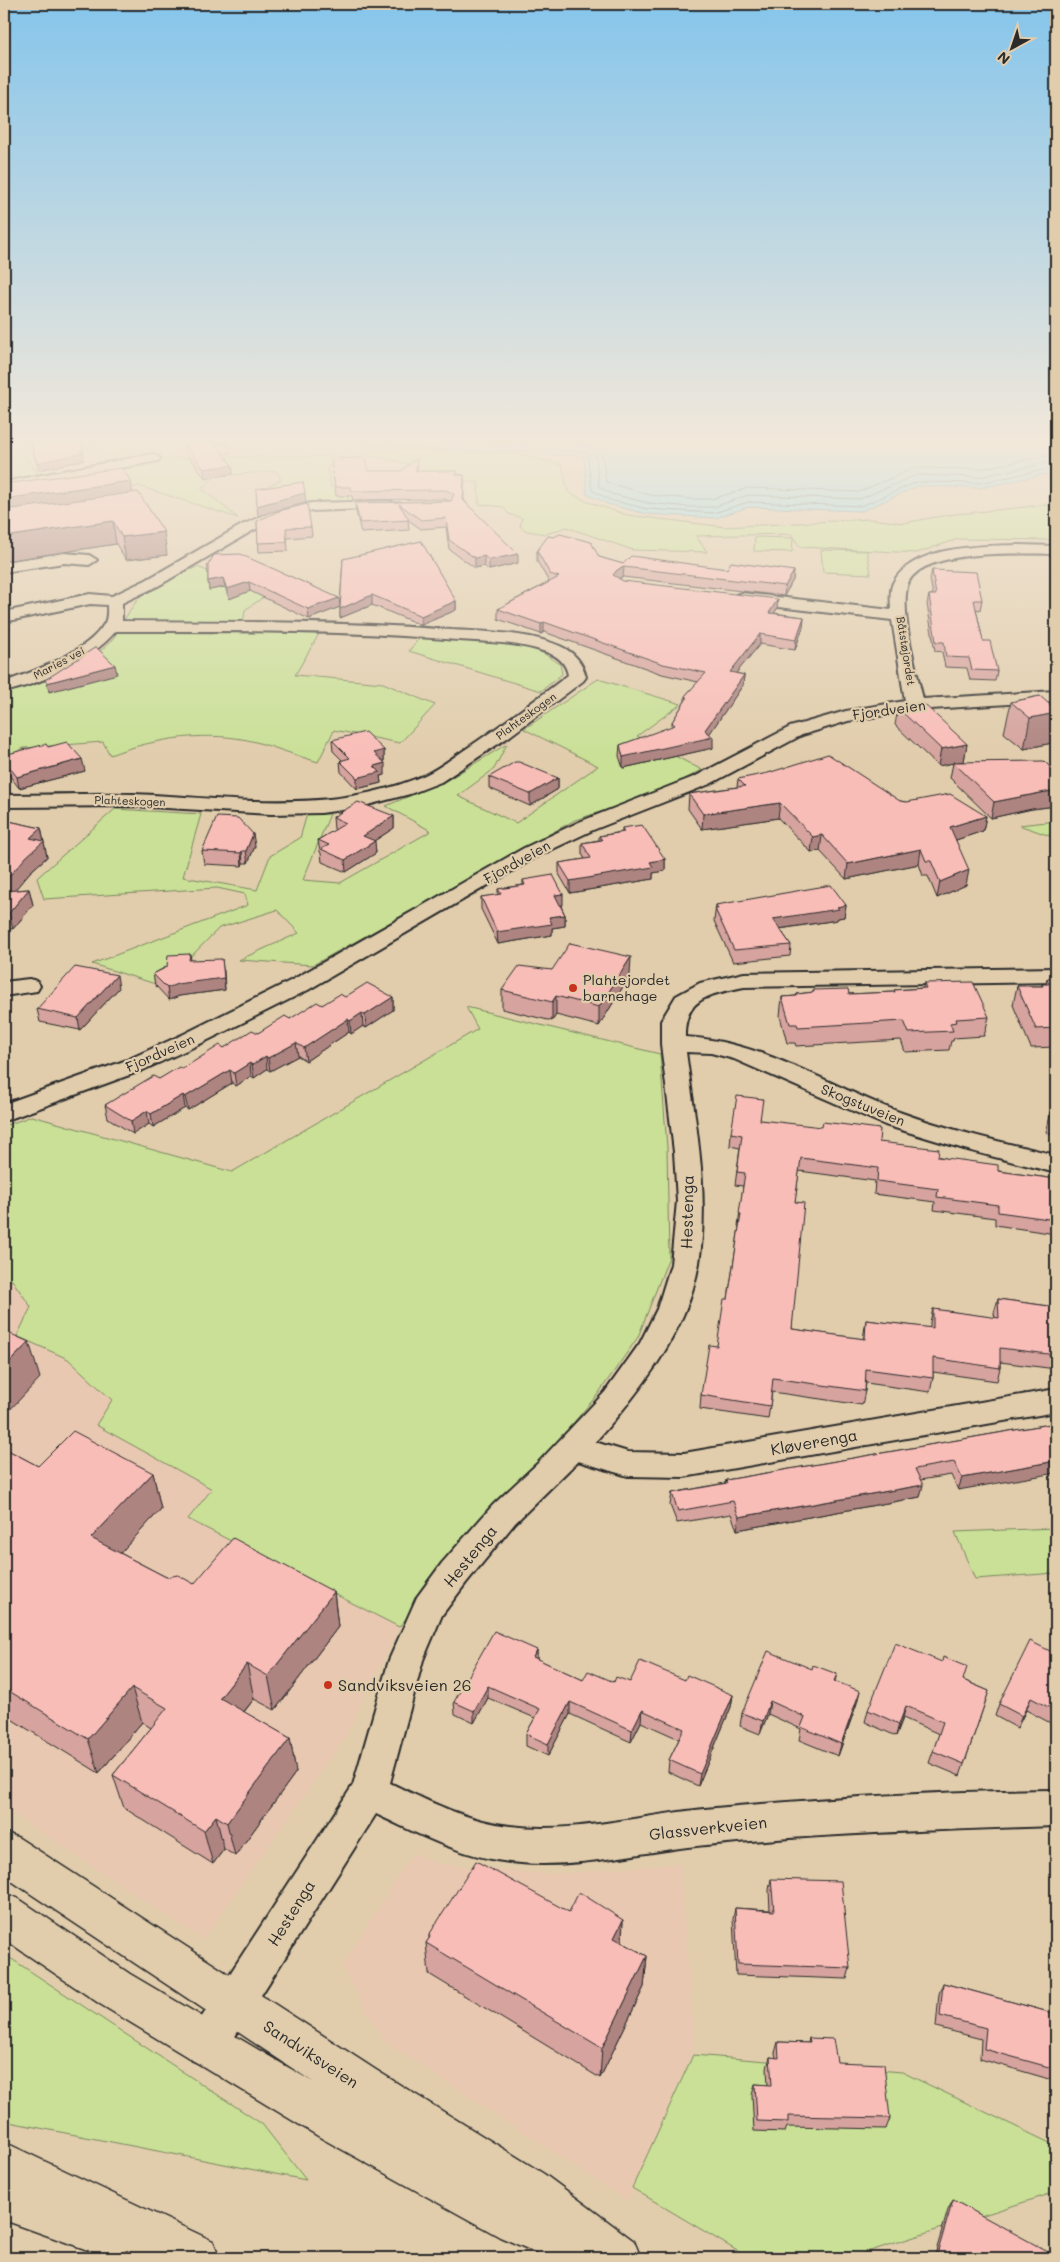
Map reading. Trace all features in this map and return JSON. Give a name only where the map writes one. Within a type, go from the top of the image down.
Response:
[{"type":"main road","name":"Sandviksveien","points":[[4,1852],[233,2004],[527,2191],[618,2258]]},
{"type":"main road","points":[[4,1914],[115,1989],[206,2046],[339,2123],[517,2220],[605,2258]]},
{"type":"main road","points":[[4,2166],[196,2258]]},
{"type":"main road","points":[[4,2196],[178,2258]]},
{"type":"street","points":[[4,617],[90,599],[114,601],[152,583],[211,549]]},
{"type":"street","name":"Båtstøjordet","points":[[915,705],[904,652],[898,593],[901,582],[916,567],[936,558],[967,552],[1056,550]]},
{"type":"street","points":[[4,567],[64,558],[89,560]]},
{"type":"street","points":[[729,597],[900,616]]},
{"type":"street","points":[[112,626],[116,610],[114,601]]},
{"type":"street","name":"Maries vei","points":[[4,687],[58,666],[88,647],[112,626]]},
{"type":"street","name":"Plahteskogen","points":[[4,801],[132,800],[271,808],[321,807],[356,802],[403,790],[434,778],[504,732],[577,677],[576,667],[567,656],[551,648],[483,638],[386,630],[112,626]]},
{"type":"street","name":"Fjordveien","points":[[4,1113],[135,1065],[192,1039],[308,980],[531,852],[586,826],[664,797],[703,780],[796,730],[846,716],[915,705],[1056,696]]},
{"type":"street","points":[[673,1044],[672,1021],[684,1001],[708,988],[744,980],[1056,975]]},
{"type":"street","points":[[4,989],[29,986]]},
{"type":"street","name":"Hestenga","points":[[206,2046],[369,1792],[406,1660],[429,1607],[454,1573],[504,1514],[574,1445],[614,1400],[652,1349],[671,1309],[685,1264],[690,1201],[687,1152],[673,1044]]},
{"type":"street","name":"Skogstuveien","points":[[673,1044],[711,1046],[742,1054],[894,1119],[973,1143],[1056,1164]]},
{"type":"street","name":"Kløverenga","points":[[574,1445],[599,1458],[633,1466],[684,1465],[1056,1402]]},
{"type":"street","name":"Glassverkveien","points":[[369,1792],[424,1818],[475,1836],[510,1844],[549,1846],[704,1827],[969,1808],[1056,1808]]},
{"type":"shaded area","points":[[12,1280],[31,1307],[18,1337],[68,1359],[113,1401],[97,1425],[212,1489],[188,1519],[399,1627],[346,1736],[203,1940],[4,1808],[4,1282]]},
{"type":"shaded area","points":[[413,1853],[439,1864],[553,1874],[680,1863],[694,2045],[627,2201],[384,2041],[341,1966]]},
{"type":"green space","points":[[629,549],[705,549],[707,552]]},
{"type":"green space","points":[[754,549],[792,549],[792,552],[754,551]]},
{"type":"green space","points":[[830,549],[930,549],[917,553]]},
{"type":"green space","points":[[821,550],[867,551],[871,574],[823,572]]},
{"type":"green space","points":[[197,567],[268,594],[245,610],[242,632],[319,634],[295,675],[383,683],[435,705],[400,743],[334,730],[318,762],[238,738],[201,736],[164,740],[110,755],[103,742],[24,748],[4,758],[4,693],[60,675],[87,660],[110,642],[133,606],[143,595],[165,581]]},
{"type":"green space","points":[[419,638],[480,640],[526,647],[542,653],[560,664],[562,674],[541,691],[409,651]]},
{"type":"green space","points":[[598,679],[681,704],[637,736],[702,770],[659,793],[575,820],[313,965],[239,960],[299,933],[277,910],[219,928],[162,986],[92,964],[248,905],[245,894],[217,888],[44,899],[37,878],[115,809],[201,814],[183,877],[257,890],[270,856],[300,838],[307,814],[330,814],[303,880],[340,883],[431,831],[386,806],[449,779],[507,744],[494,769],[458,796],[516,823],[598,766],[524,729]]},
{"type":"green space","points":[[1056,821],[1056,838],[1019,825]]},
{"type":"green space","points":[[466,1007],[660,1054],[667,1148],[669,1257],[638,1337],[598,1394],[399,1627],[188,1519],[212,1489],[96,1425],[112,1400],[68,1359],[17,1336],[31,1307],[12,1280],[4,1282],[4,1126],[32,1116],[232,1172],[478,1029]]},
{"type":"green space","points":[[1056,1528],[1056,1573],[975,1579],[955,1532]]},
{"type":"green space","points":[[4,1954],[262,2124],[306,2180],[4,2121]]},
{"type":"green space","points":[[693,2055],[902,2072],[1056,2146],[1056,2192],[848,2258],[749,2258],[632,2188]]},
{"type":"building","points":[[388,549],[425,549],[456,601],[421,616],[372,595],[340,609],[343,559]]},
{"type":"building","points":[[461,549],[512,549],[518,554],[489,560],[484,556],[475,558]]},
{"type":"building","points":[[539,549],[594,549],[599,557],[623,564],[631,556],[727,569],[731,562],[794,571],[785,586],[624,567],[617,570],[613,575],[623,581],[778,599],[769,613],[804,617],[796,640],[760,634],[730,672],[744,675],[705,730],[713,737],[623,757],[620,745],[675,725],[672,722],[687,698],[685,696],[706,673],[663,664],[544,622],[541,624],[498,609],[559,577],[550,574],[537,551]]},
{"type":"building","points":[[240,554],[339,598],[308,609],[249,582],[227,589],[223,578],[208,581],[208,565],[214,555]]},
{"type":"building","points":[[932,570],[976,572],[982,600],[974,600],[983,641],[990,641],[997,671],[972,670],[969,658],[946,657],[944,642],[936,642],[929,595],[936,595]]},
{"type":"building","points":[[96,647],[115,665],[47,683],[45,680]]},
{"type":"building","points":[[1040,696],[1056,710],[1056,713],[1030,718],[1011,702]]},
{"type":"building","points":[[924,704],[967,744],[941,749],[898,708]]},
{"type":"building","points":[[365,732],[384,750],[374,753],[385,763],[374,766],[380,772],[357,778],[340,761],[350,758],[332,740]]},
{"type":"building","points":[[67,742],[82,759],[17,777],[4,760],[4,755],[46,744],[48,747]]},
{"type":"building","points":[[828,754],[900,801],[907,802],[950,794],[986,816],[950,827],[969,870],[940,882],[931,861],[926,861],[921,849],[848,864],[822,835],[813,837],[780,803],[703,814],[689,794],[745,786],[738,779],[768,773]]},
{"type":"building","points":[[1044,761],[1056,773],[1056,790],[994,802],[953,762]]},
{"type":"building","points":[[515,762],[558,778],[530,794],[489,777]]},
{"type":"building","points":[[358,802],[394,816],[363,836],[375,841],[345,860],[321,849],[329,845],[318,840],[346,823],[333,817]]},
{"type":"building","points":[[217,817],[238,818],[253,834],[246,851],[241,853],[202,851]]},
{"type":"building","points":[[4,820],[41,828],[30,838],[44,841],[27,856],[4,882]]},
{"type":"building","points":[[642,825],[665,859],[650,862],[653,867],[570,881],[559,863],[591,858],[582,843],[602,840],[599,836],[624,832],[622,828]]},
{"type":"building","points":[[553,875],[563,894],[555,895],[565,915],[549,917],[552,924],[497,932],[481,897],[501,894],[498,889],[525,885],[523,880]]},
{"type":"building","points":[[831,885],[846,905],[837,907],[839,909],[773,919],[791,945],[734,950],[715,909],[718,909],[716,905]]},
{"type":"building","points":[[29,889],[9,913],[4,912],[4,891]]},
{"type":"building","points":[[570,943],[631,957],[599,1007],[556,996],[552,1002],[502,990],[519,966],[552,970]]},
{"type":"building","points":[[190,954],[189,960],[222,959],[224,978],[177,984],[167,988],[153,974],[167,967],[168,955]]},
{"type":"building","points":[[75,967],[117,975],[78,1018],[37,1009]]},
{"type":"building","points":[[1047,979],[1056,979],[1056,1028],[1036,1029],[1017,986],[1043,986],[1042,984],[1049,984]]},
{"type":"building","points":[[973,982],[989,1017],[956,1019],[957,1022],[950,1023],[953,1031],[909,1033],[904,1021],[798,1027],[797,1024],[790,1024],[782,997],[797,996],[797,994],[814,992],[813,990],[848,989],[849,994],[895,992],[894,990],[926,988],[924,983]]},
{"type":"building","points":[[367,983],[393,997],[365,1015],[362,1013],[350,1021],[348,1019],[304,1048],[296,1043],[268,1058],[266,1056],[252,1065],[250,1063],[234,1073],[230,1070],[185,1097],[183,1095],[151,1114],[147,1111],[131,1121],[105,1105],[153,1076],[159,1079],[179,1067],[182,1069],[220,1045],[224,1048],[252,1030],[258,1033],[285,1016],[290,1019],[317,1002],[322,1005],[340,994],[345,997]]},
{"type":"building","points":[[737,1096],[763,1099],[760,1120],[822,1127],[823,1122],[880,1129],[879,1142],[939,1149],[938,1157],[998,1165],[998,1171],[1056,1179],[1056,1220],[998,1212],[998,1205],[937,1197],[938,1189],[877,1181],[878,1168],[801,1158],[795,1202],[804,1203],[792,1329],[865,1339],[866,1320],[933,1328],[933,1309],[999,1318],[998,1299],[1056,1307],[1056,1355],[1000,1348],[1000,1368],[933,1358],[933,1378],[866,1369],[865,1391],[773,1378],[770,1406],[701,1395],[709,1345],[717,1346],[724,1299],[728,1299],[741,1214],[739,1213],[745,1173],[737,1172],[742,1135],[731,1133]]},
{"type":"building","points":[[4,1331],[29,1342],[4,1368]]},
{"type":"building","points":[[1056,1423],[1056,1461],[962,1478],[954,1462],[915,1469],[923,1485],[739,1517],[733,1501],[678,1511],[672,1493],[727,1483],[726,1480]]},
{"type":"building","points":[[73,1431],[153,1473],[91,1538],[166,1577],[178,1575],[194,1584],[233,1538],[334,1592],[268,1676],[247,1664],[220,1698],[290,1738],[227,1823],[216,1816],[204,1831],[113,1775],[167,1708],[132,1688],[88,1739],[4,1688],[4,1448],[38,1466]]},
{"type":"building","points":[[494,1631],[537,1650],[533,1657],[583,1680],[588,1671],[614,1682],[616,1677],[630,1682],[640,1661],[685,1680],[687,1675],[733,1695],[700,1774],[669,1760],[684,1729],[642,1710],[632,1730],[570,1702],[548,1744],[526,1734],[540,1709],[488,1686],[474,1711],[454,1702]]},
{"type":"building","points":[[1030,1641],[1056,1654],[1056,1711],[1031,1698],[1022,1716],[999,1704]]},
{"type":"building","points":[[895,1643],[942,1662],[943,1657],[967,1667],[963,1680],[989,1691],[964,1764],[933,1751],[943,1722],[906,1706],[899,1724],[868,1710]]},
{"type":"building","points":[[768,1651],[812,1669],[813,1665],[837,1674],[834,1681],[860,1691],[841,1744],[801,1727],[805,1717],[770,1701],[763,1721],[742,1713]]},
{"type":"building","points":[[476,1861],[569,1912],[579,1892],[623,1920],[614,1938],[647,1956],[602,2048],[426,1943],[430,1937],[429,1935]]},
{"type":"building","points":[[771,1879],[841,1881],[850,1968],[738,1964],[735,1908],[774,1911]]},
{"type":"building","points":[[943,1983],[1056,2014],[1056,2069],[984,2049],[986,2028],[940,2016]]},
{"type":"building","points":[[809,2038],[833,2039],[837,2062],[884,2064],[890,2118],[788,2116],[788,2122],[757,2121],[755,2084],[772,2085],[770,2057],[779,2058],[778,2042],[810,2043]]},
{"type":"building","points":[[953,2200],[1056,2256],[1056,2258],[936,2258]]},
{"type":"building","points":[[885,2254],[892,2258],[883,2258]]},
{"type":"place","name":"Plahtejordet barnehage","points":[[573,988]]},
{"type":"place","name":"Sandviksveien 26","points":[[328,1685]]}]
